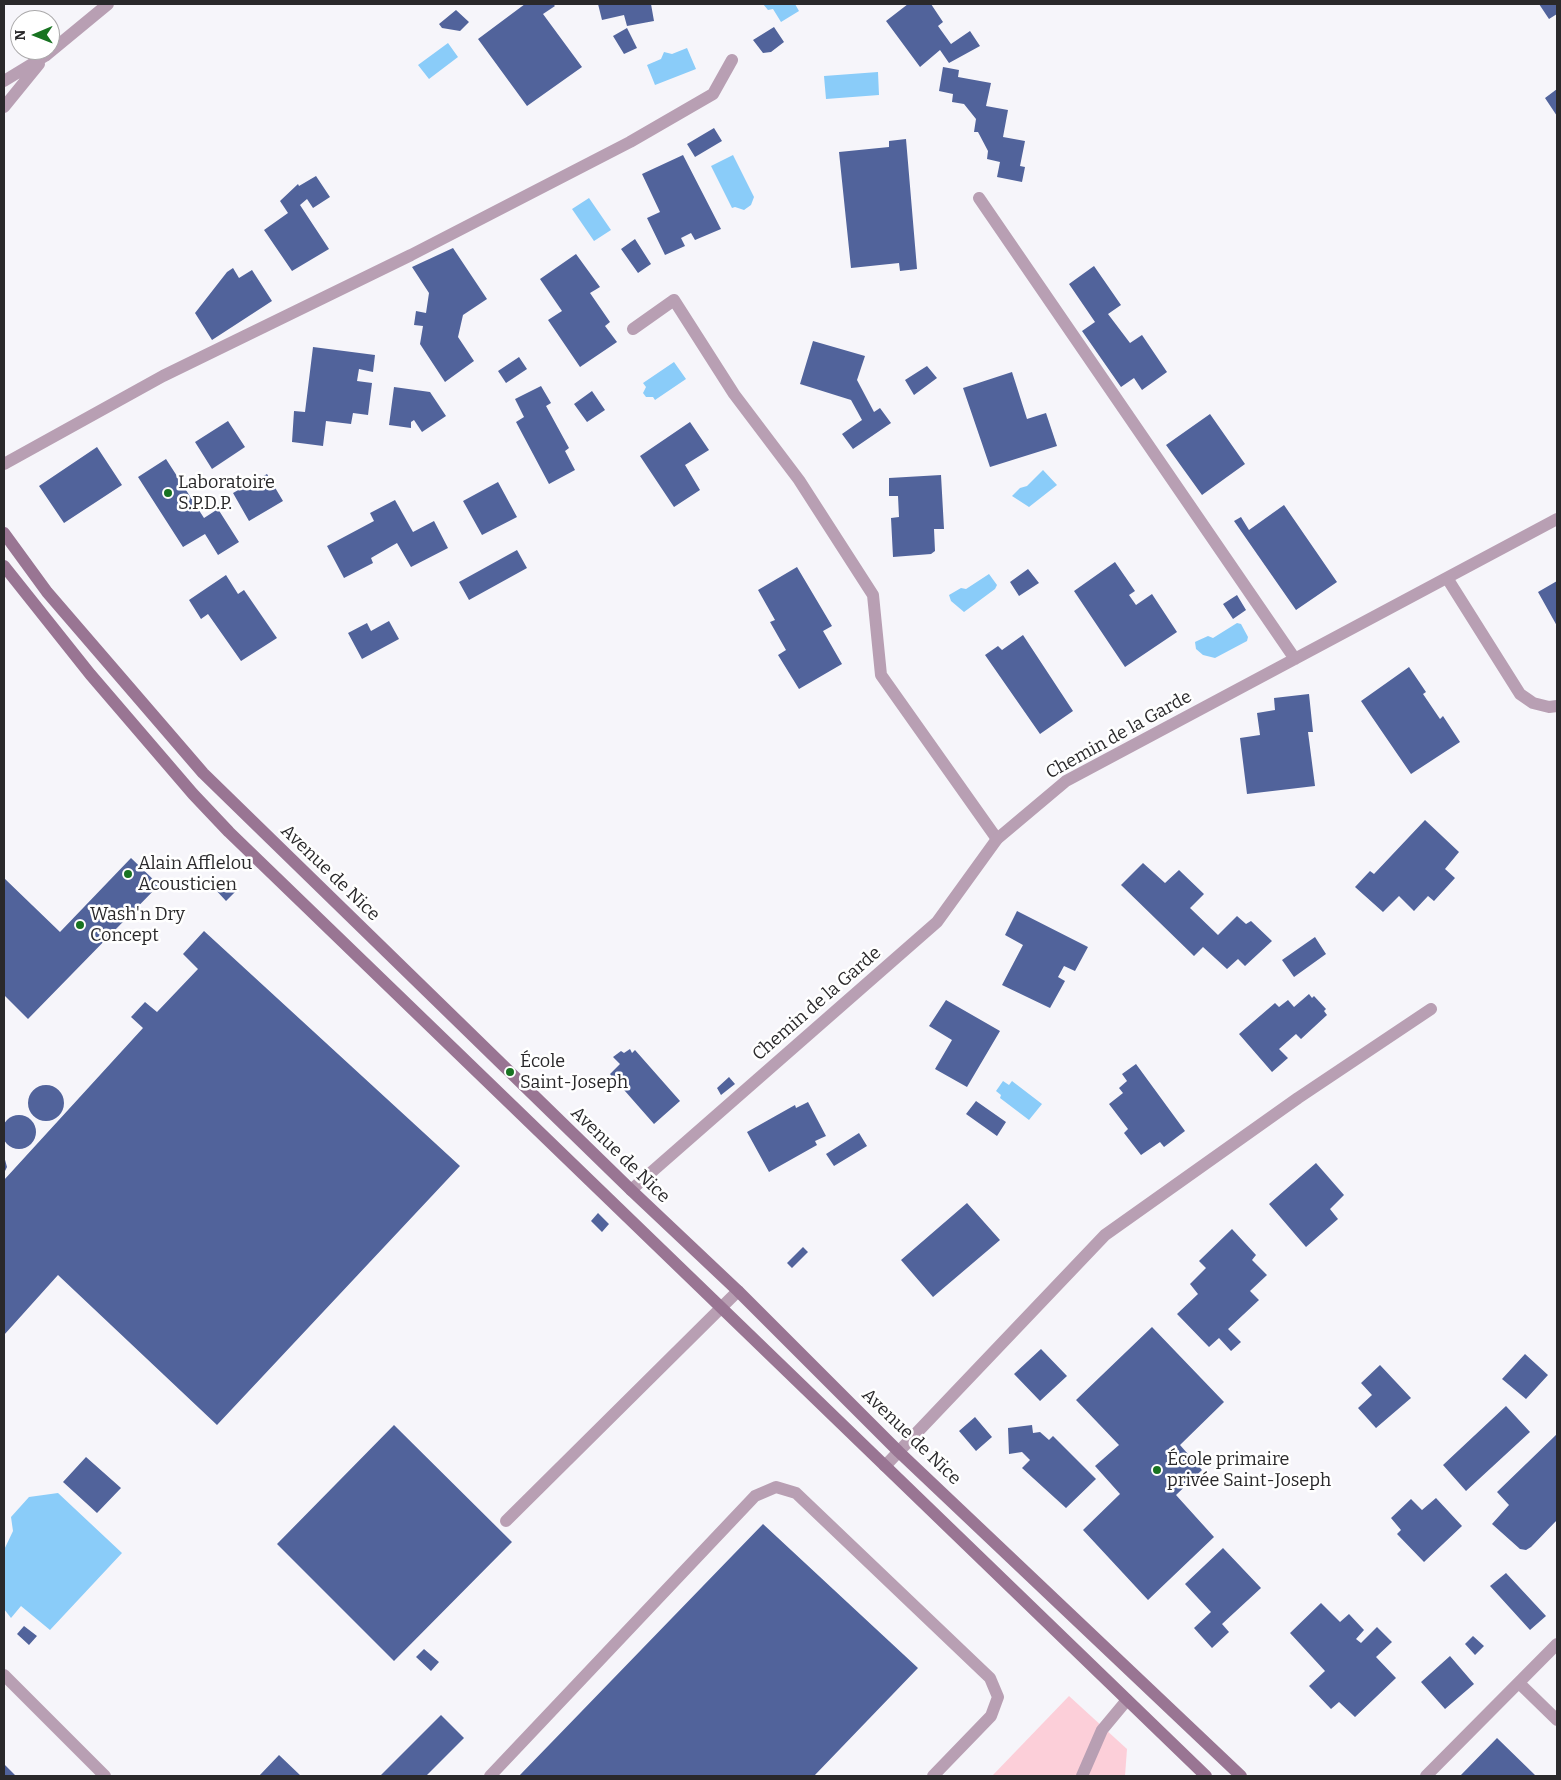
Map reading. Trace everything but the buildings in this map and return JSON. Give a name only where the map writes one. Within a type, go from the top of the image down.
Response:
[{"type":"main road","name":"Avenue de Nice","points":[[4,533],[47,592],[203,773],[631,1190],[738,1291],[899,1452],[1240,1776]]},
{"type":"main road","points":[[4,566],[90,674],[193,794],[229,832],[1206,1776]]},
{"type":"street","points":[[60,44],[108,4]]},
{"type":"street","points":[[4,81],[38,60]]},
{"type":"street","points":[[4,106],[42,60]]},
{"type":"street","points":[[4,464],[163,376],[411,255],[630,142],[713,94],[732,60]]},
{"type":"street","points":[[979,198],[1295,659]]},
{"type":"street","points":[[633,329],[674,300],[734,394],[799,480],[873,595],[881,675],[996,839]]},
{"type":"street","name":"Chemin de la Garde","points":[[631,1190],[937,922],[996,839],[1066,781],[1557,520]]},
{"type":"street","points":[[1447,578],[1520,694],[1533,703],[1549,707],[1557,706]]},
{"type":"street","points":[[885,1466],[1105,1235],[1290,1104],[1431,1009]]},
{"type":"street","points":[[506,1521],[738,1291]]},
{"type":"street","points":[[490,1776],[755,1496],[776,1487],[796,1494],[990,1678],[998,1696],[991,1716],[933,1776]]},
{"type":"street","points":[[1426,1776],[1557,1644]]},
{"type":"street","points":[[4,1675],[105,1776]]},
{"type":"street","points":[[1519,1683],[1557,1720]]},
{"type":"street","points":[[1082,1776],[1102,1730],[1127,1700]]},
{"type":"shaded area","points":[[1069,1696],[1127,1749],[1125,1776],[992,1776]]},
{"type":"water","points":[[763,4],[795,4],[799,11],[781,22],[773,9],[768,10]]},
{"type":"water","points":[[448,43],[458,57],[429,79],[418,65]]},
{"type":"water","points":[[687,48],[696,69],[655,85],[647,65],[661,59],[664,52],[672,54]]},
{"type":"water","points":[[878,72],[879,95],[826,99],[824,76]]},
{"type":"water","points":[[733,155],[754,197],[751,205],[744,210],[732,208],[711,166]]},
{"type":"water","points":[[589,198],[611,230],[594,241],[572,209]]},
{"type":"water","points":[[674,362],[686,379],[655,400],[653,397],[646,397],[643,393],[646,387],[643,383]]},
{"type":"water","points":[[1043,470],[1057,485],[1029,507],[1012,496],[1020,488],[1027,486]]},
{"type":"water","points":[[989,574],[997,585],[995,589],[964,612],[951,601],[949,595],[961,588],[966,589]]},
{"type":"water","points":[[1237,623],[1241,624],[1248,637],[1247,641],[1215,658],[1203,655],[1196,649],[1195,642],[1208,636],[1213,638]]},
{"type":"water","points":[[1003,1081],[1009,1085],[1012,1081],[1042,1104],[1029,1120],[1000,1098],[1001,1095],[996,1091]]},
{"type":"water","points":[[58,1493],[122,1553],[50,1630],[21,1606],[11,1618],[4,1609],[4,1550],[13,1531],[11,1517],[29,1497]]},
{"type":"place","name":"Laboratoire S.P.D.P.","points":[[168,493]]},
{"type":"place","name":"Alain Afflelou Acousticien","points":[[128,874]]},
{"type":"place","name":"Wash'n Dry Concept","points":[[80,925]]},
{"type":"place","name":"École Saint-Joseph","points":[[510,1072]]},
{"type":"place","name":"École primaire privée Saint-Joseph","points":[[1157,1470]]}]
